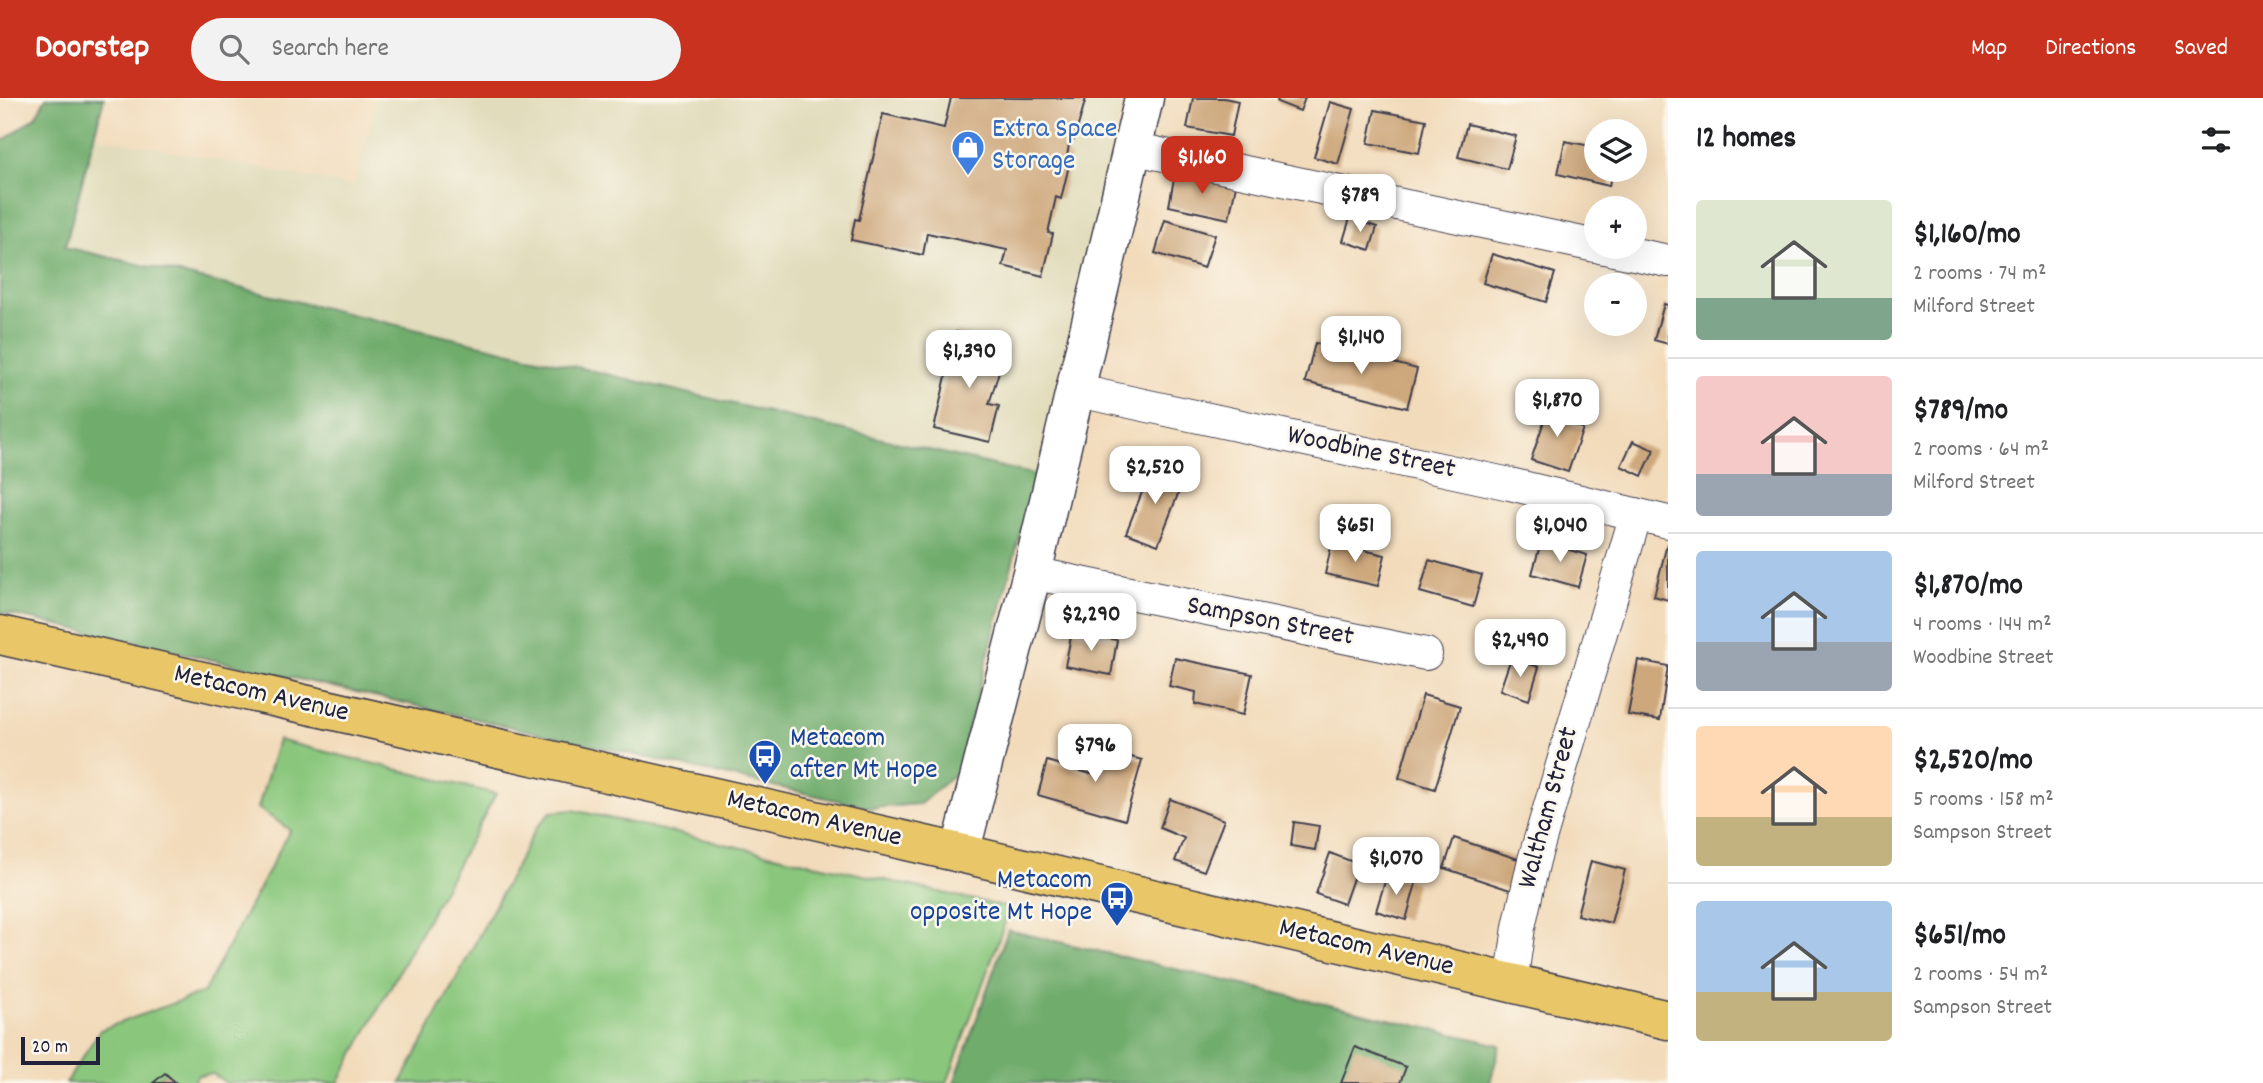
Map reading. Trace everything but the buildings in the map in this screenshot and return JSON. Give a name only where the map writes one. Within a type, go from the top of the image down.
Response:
[{"type":"main road","name":"Metacom Avenue","points":[[0,635],[960,853],[1668,1020]]},
{"type":"street","points":[[960,853],[1031,573],[1144,98]]},
{"type":"street","points":[[1131,148],[1584,243]]},
{"type":"street","points":[[1647,256],[1668,261]]},
{"type":"street","name":"Woodbine Street","points":[[1074,390],[1668,522]]},
{"type":"street","name":"Waltham Street","points":[[1511,984],[1519,927],[1534,860],[1636,514]]},
{"type":"street","name":"Sampson Street","points":[[1031,573],[1426,653]]},
{"type":"shaded area","points":[[377,98],[1124,98],[1036,475],[65,247],[93,136],[354,186]]},
{"type":"green space","points":[[46,98],[104,98],[65,247],[1036,475],[957,772],[920,804],[871,808],[0,612],[0,143],[35,117]]},
{"type":"green space","points":[[278,740],[496,794],[338,1083],[226,1083],[213,1074],[198,1075],[193,1083],[180,1083],[165,1073],[153,1083],[66,1083],[100,1030],[204,992],[290,830],[258,808]]},
{"type":"green space","points":[[573,810],[1010,908],[947,1083],[401,1083],[536,828],[551,812]]},
{"type":"green space","points":[[1008,930],[1500,1045],[1490,1083],[954,1083]]},
{"type":"place","name":"Extra Space Storage","points":[[968,177]]},
{"type":"place","name":"Metacom after Mt Hope","points":[[765,786]]},
{"type":"place","name":"Metacom opposite Mt Hope","points":[[1117,928]]}]
